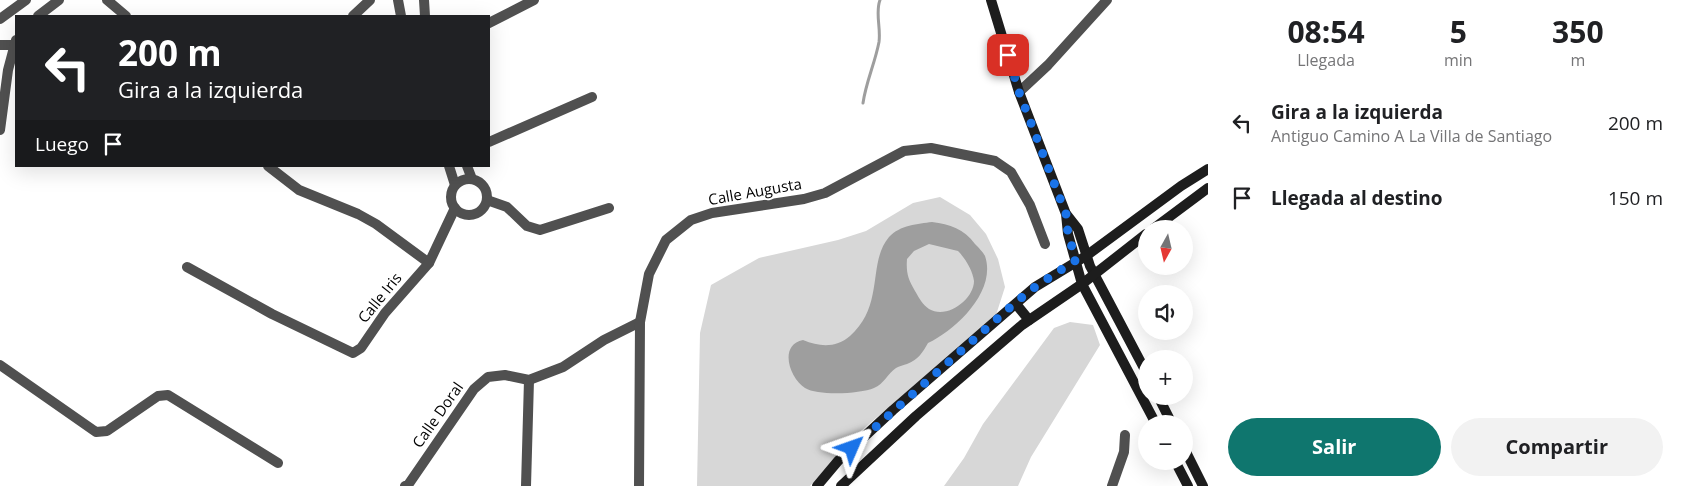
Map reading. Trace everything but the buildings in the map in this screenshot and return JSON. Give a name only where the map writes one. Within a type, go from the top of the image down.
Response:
[{"type":"street","points":[[0,20],[26,0]]},
{"type":"street","points":[[39,15],[59,0]]},
{"type":"street","points":[[107,0],[125,15]]},
{"type":"street","points":[[354,15],[370,0]]},
{"type":"street","points":[[398,0],[401,15]]},
{"type":"street","points":[[424,0],[425,15]]},
{"type":"street","points":[[490,23],[534,0]]},
{"type":"street","points":[[992,0],[1019,92],[1066,214],[1078,229],[1082,284],[1151,415]]},
{"type":"street","points":[[1019,92],[1048,65],[1107,0]]},
{"type":"street","points":[[0,45],[15,42],[0,130]]},
{"type":"street","points":[[490,142],[592,97]]},
{"type":"street","name":"Calle Augusta","points":[[640,486],[640,322],[649,274],[666,240],[691,220],[712,213],[804,199],[825,193],[904,151],[931,148],[995,161],[1011,172],[1030,205],[1045,244]]},
{"type":"street","points":[[269,167],[299,190],[358,214],[376,224],[429,264]]},
{"type":"street","points":[[449,167],[455,185]]},
{"type":"street","points":[[467,167],[472,179]]},
{"type":"street","points":[[818,486],[838,461],[886,416],[1035,287],[1081,258],[1181,186],[1208,170]]},
{"type":"street","points":[[472,179],[482,184],[487,194],[487,200],[482,210],[472,215],[460,212],[455,208],[451,197],[455,185],[460,181],[472,179]]},
{"type":"street","points":[[1165,220],[1208,188]]},
{"type":"street","points":[[487,200],[507,207],[527,226],[540,230],[609,208]]},
{"type":"street","name":"Calle Iris","points":[[187,267],[347,352],[356,352],[361,348],[385,313],[429,264],[455,208]]},
{"type":"street","points":[[841,486],[916,416],[1029,320],[1082,284],[1138,240]]},
{"type":"street","points":[[1081,258],[1094,274],[1138,357]]},
{"type":"street","points":[[1016,304],[1029,320]]},
{"type":"street","points":[[526,486],[529,380],[563,366],[604,340],[640,322]]},
{"type":"street","points":[[0,365],[96,432],[107,431],[158,396],[168,395],[278,463]]},
{"type":"street","name":"Calle Doral","points":[[407,486],[481,382],[495,375],[529,380]]},
{"type":"street","points":[[1112,486],[1124,452],[1125,435]]},
{"type":"street","points":[[1193,466],[1203,486]]},
{"type":"street","points":[[1180,470],[1188,486]]},
{"type":"shaded area","points":[[940,197],[970,215],[986,234],[998,259],[1005,287],[996,315],[854,437],[810,486],[697,486],[700,333],[711,285],[759,258],[838,240],[866,231],[913,203]]},
{"type":"shaded area","points":[[932,222],[945,224],[961,231],[971,239],[985,256],[987,269],[985,283],[980,295],[971,308],[950,329],[928,343],[917,358],[896,368],[881,384],[874,388],[859,392],[829,393],[811,391],[805,388],[791,370],[789,355],[791,348],[795,343],[803,340],[828,345],[839,343],[850,336],[861,324],[868,311],[882,247],[889,237],[898,230],[915,224]],"holes":[[[929,244],[958,251],[972,273],[973,288],[970,295],[958,306],[944,312],[936,312],[929,309],[921,301],[911,283],[907,272],[907,259],[914,251]]]},
{"type":"shaded area","points":[[1070,322],[1093,325],[1100,345],[1031,457],[1018,486],[944,486],[964,458],[983,424],[1054,328]]},
{"type":"waterway","points":[[863,103],[879,42],[878,10],[880,0]]},
{"type":"route","points":[[852,448],[1016,302],[1076,260],[1068,234],[1066,214],[1019,92],[1008,55]]}]
